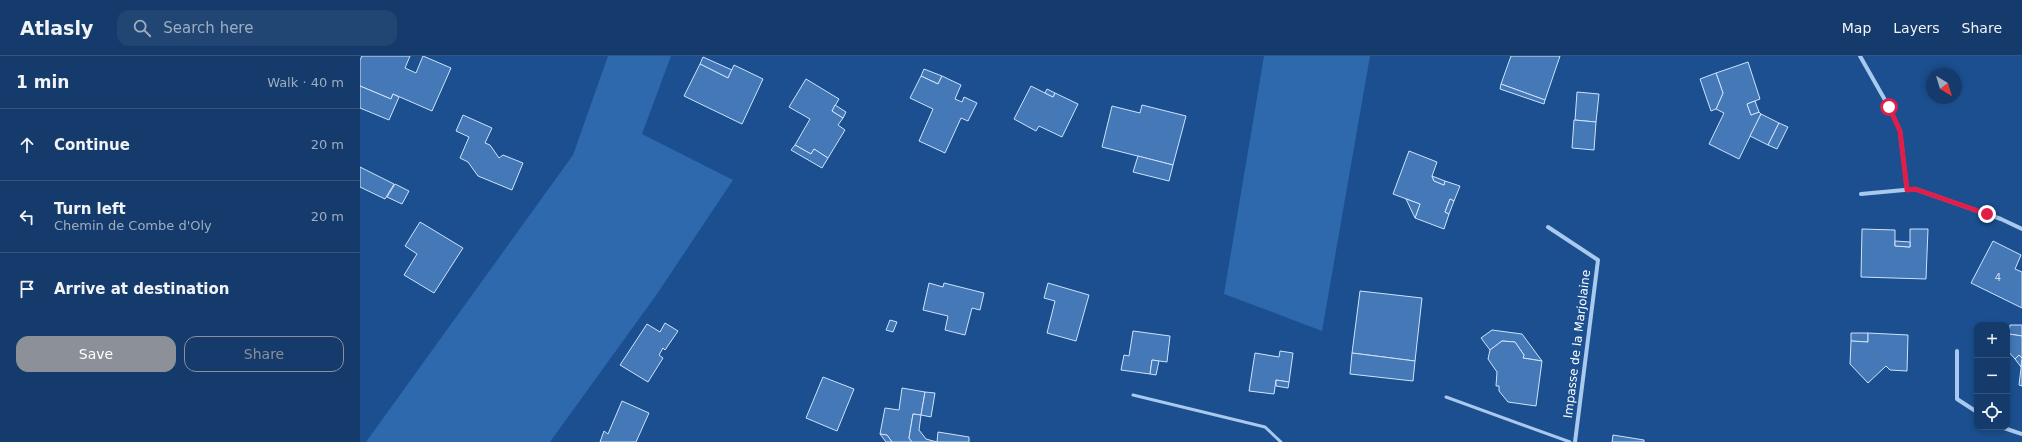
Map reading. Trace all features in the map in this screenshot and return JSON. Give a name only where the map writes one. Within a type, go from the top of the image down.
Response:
[{"type":"street","points":[[1860,56],[1889,107],[1900,131],[1907,190]]},
{"type":"street","points":[[1861,194],[1915,189],[2001,219],[2022,229]]},
{"type":"street","name":"Impasse de la Marjolaine","points":[[1548,227],[1598,260],[1574,442]]},
{"type":"street","points":[[1956,351],[1957,399],[1974,410]]},
{"type":"street","points":[[2010,430],[2022,434]]},
{"type":"lane","points":[[1133,395],[1266,427],[1281,442]]},
{"type":"lane","points":[[1446,397],[1570,442]]},
{"type":"shaded area","points":[[608,56],[671,56],[642,134],[733,180],[657,294],[550,442],[366,442],[573,155]]},
{"type":"shaded area","points":[[1264,56],[1370,56],[1322,331],[1224,294]]},
{"type":"building","points":[[362,56],[410,56],[405,68],[416,73],[423,56],[451,68],[432,111],[393,94],[391,99],[360,86],[360,60]]},
{"type":"building","points":[[1511,56],[1560,56],[1545,100],[1501,84]]},
{"type":"building","points":[[703,57],[732,70],[728,78],[700,64]]},
{"type":"building","points":[[1748,62],[1760,99],[1747,104],[1751,115],[1759,112],[1761,114],[1739,159],[1709,144],[1724,113],[1716,109],[1723,93],[1716,73]]},
{"type":"building","points":[[700,64],[728,78],[734,65],[763,79],[742,124],[684,96]]},
{"type":"building","points":[[924,69],[942,76],[938,84],[921,76]]},
{"type":"building","points":[[1716,73],[1723,93],[1716,109],[1711,111],[1700,79]]},
{"type":"building","points":[[921,76],[938,84],[942,76],[961,85],[955,99],[962,102],[964,97],[977,103],[968,121],[961,118],[945,153],[919,141],[933,109],[910,98]]},
{"type":"building","points":[[806,79],[839,99],[832,111],[843,118],[838,125],[845,130],[828,158],[814,149],[811,154],[795,145],[810,119],[789,107]]},
{"type":"building","points":[[1501,84],[1545,100],[1544,104],[1500,89]]},
{"type":"building","points":[[360,86],[391,99],[393,94],[399,97],[389,120],[360,108]]},
{"type":"building","points":[[1031,86],[1053,97],[1055,93],[1078,104],[1062,137],[1039,126],[1036,131],[1014,119]]},
{"type":"building","points":[[1047,89],[1055,93],[1053,97],[1045,93]]},
{"type":"building","points":[[1577,92],[1599,94],[1596,122],[1575,120]]},
{"type":"building","points":[[1755,101],[1759,112],[1751,115],[1747,104]]},
{"type":"building","points":[[835,105],[846,112],[843,118],[832,111]]},
{"type":"building","points":[[1142,105],[1186,116],[1173,165],[1102,147],[1112,106],[1140,113]]},
{"type":"building","points":[[1761,114],[1779,123],[1768,145],[1750,136]]},
{"type":"building","points":[[463,115],[492,128],[485,143],[490,145],[499,158],[503,155],[523,163],[512,190],[478,176],[468,162],[460,158],[469,137],[456,131]]},
{"type":"building","points":[[1574,120],[1596,122],[1594,150],[1572,148]]},
{"type":"building","points":[[1779,123],[1788,127],[1777,149],[1768,145]]},
{"type":"building","points":[[795,145],[811,154],[814,149],[828,158],[822,168],[791,150]]},
{"type":"building","points":[[1409,151],[1437,162],[1432,176],[1434,181],[1444,185],[1445,181],[1460,186],[1454,201],[1450,199],[1445,212],[1449,214],[1444,229],[1415,218],[1420,204],[1393,194]]},
{"type":"building","points":[[1138,156],[1173,165],[1169,181],[1133,172]]},
{"type":"building","points":[[360,167],[394,184],[385,199],[360,187]]},
{"type":"building","points":[[1432,176],[1445,181],[1444,185],[1434,181]]},
{"type":"building","points":[[395,184],[409,191],[402,204],[387,197]]},
{"type":"building","points":[[1406,199],[1420,204],[1415,218]]},
{"type":"building","points":[[1450,199],[1454,201],[1449,214],[1445,212]]},
{"type":"building","points":[[420,222],[463,248],[434,293],[404,275],[417,254],[405,246]]},
{"type":"building","points":[[1862,229],[1895,230],[1895,246],[1910,247],[1910,229],[1928,229],[1926,279],[1861,277]]},
{"type":"building","points":[[1895,241],[1910,242],[1910,247],[1895,246]]},
{"type":"building","points":[[1993,241],[2021,255],[2015,269],[2022,272],[2022,308],[1971,283]]},
{"type":"building","points":[[929,283],[943,287],[944,283],[984,293],[980,310],[972,308],[965,335],[945,330],[948,316],[923,310]]},
{"type":"building","points":[[1048,283],[1089,295],[1076,341],[1047,333],[1055,301],[1044,298]]},
{"type":"building","points":[[1360,291],[1422,298],[1415,361],[1352,353]]},
{"type":"building","points":[[890,320],[897,322],[893,332],[886,330]]},
{"type":"building","points":[[665,323],[678,331],[665,350],[663,348],[659,355],[663,358],[648,382],[620,365],[647,324],[660,332]]},
{"type":"building","points":[[2010,325],[2022,325],[2022,336],[2010,334]]},
{"type":"building","points":[[1492,330],[1522,334],[1542,361],[1523,358],[1524,355],[1515,342],[1502,341],[1490,350],[1481,338]]},
{"type":"building","points":[[1133,331],[1170,336],[1167,362],[1152,360],[1150,374],[1121,370],[1124,355],[1129,356]]},
{"type":"building","points":[[1851,333],[1868,333],[1868,342],[1851,341]]},
{"type":"building","points":[[1868,333],[1908,335],[1907,371],[1890,370],[1886,366],[1868,383],[1850,364],[1851,341],[1868,342]]},
{"type":"building","points":[[2010,334],[2022,336],[2022,358],[2019,355],[2015,359],[2010,353]]},
{"type":"building","points":[[1502,341],[1515,342],[1524,355],[1523,358],[1542,361],[1536,406],[1508,402],[1499,391],[1499,386],[1496,386],[1497,372],[1488,359],[1490,350]]},
{"type":"building","points":[[1280,351],[1293,353],[1289,382],[1276,380],[1274,394],[1249,391],[1255,353],[1279,357]]},
{"type":"building","points":[[1352,353],[1415,361],[1413,381],[1350,374]]},
{"type":"building","points":[[2019,355],[2022,358],[2021,367],[2015,359]]},
{"type":"building","points":[[1152,360],[1159,361],[1156,375],[1150,374]]},
{"type":"building","points":[[2022,360],[2022,386],[2019,385]]},
{"type":"building","points":[[823,377],[854,389],[837,431],[806,418]]},
{"type":"building","points":[[1276,380],[1289,382],[1288,388],[1276,386]]},
{"type":"building","points":[[902,388],[925,392],[921,415],[913,414],[909,438],[912,442],[892,442],[887,435],[880,434],[885,408],[899,410]]},
{"type":"building","points":[[925,392],[935,393],[931,417],[921,415]]},
{"type":"building","points":[[622,401],[649,413],[636,442],[600,442],[604,431],[608,434]]},
{"type":"building","points":[[913,414],[921,415],[919,430],[926,439],[937,442],[912,442],[909,438]]},
{"type":"building","points":[[938,432],[969,437],[969,442],[937,442]]},
{"type":"building","points":[[880,434],[887,435],[892,442],[886,442]]},
{"type":"building","points":[[1613,435],[1644,440],[1644,442],[1612,442]]},
{"type":"route","points":[[1889,107],[1900,131],[1907,190],[1915,189],[1987,214]]}]
